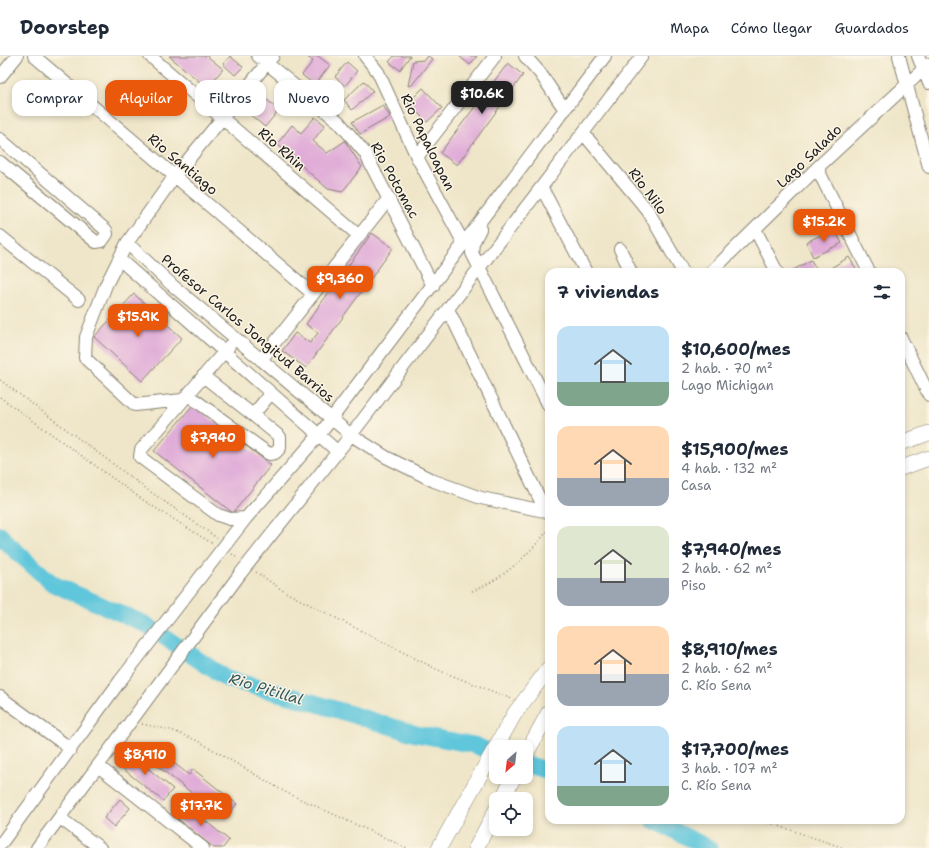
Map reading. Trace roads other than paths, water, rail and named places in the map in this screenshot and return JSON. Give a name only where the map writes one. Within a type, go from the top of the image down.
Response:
[{"type":"main road","points":[[905,442],[929,434]]},
{"type":"main road","points":[[905,467],[929,458]]},
{"type":"main road","points":[[439,847],[519,708],[545,673]]},
{"type":"main road","points":[[533,741],[545,719]]},
{"type":"main road","points":[[476,848],[489,823]]},
{"type":"street","points":[[0,77],[17,56]]},
{"type":"street","name":"Rio Santiago","points":[[34,56],[313,294]]},
{"type":"street","name":"Rio Rhin","points":[[150,56],[358,235]]},
{"type":"street","name":"Rio Papaloapan","points":[[365,56],[378,72],[417,157],[463,242]]},
{"type":"street","points":[[417,157],[495,56]]},
{"type":"street","points":[[525,56],[540,73],[565,110]]},
{"type":"street","points":[[0,847],[120,681],[246,518],[333,418],[433,286],[463,242],[505,191],[605,56]]},
{"type":"street","points":[[37,848],[244,570],[351,435],[642,56]]},
{"type":"street","points":[[899,56],[929,167]]},
{"type":"street","points":[[918,56],[926,68],[929,83]]},
{"type":"street","points":[[203,376],[280,437],[280,448],[275,453],[269,454],[185,397],[135,405],[85,358],[86,337],[119,258],[127,243],[174,177],[266,59]]},
{"type":"street","name":"Rio Potomac","points":[[266,59],[339,122],[365,153],[433,286]]},
{"type":"street","name":"Lago Salado","points":[[715,268],[817,168],[926,68]]},
{"type":"street","name":"Rio Nilo","points":[[583,133],[648,211],[681,268]]},
{"type":"street","points":[[0,139],[106,230],[108,234],[102,241],[96,242],[0,162]]},
{"type":"street","points":[[817,168],[867,268]]},
{"type":"street","points":[[542,188],[584,268]]},
{"type":"street","points":[[505,191],[473,243],[472,253],[545,394]]},
{"type":"street","points":[[261,360],[358,235],[389,198]]},
{"type":"street","points":[[755,229],[775,268]]},
{"type":"street","points":[[0,236],[79,300]]},
{"type":"street","name":"Profesor Carlos Jongitud Barrios","points":[[127,243],[172,285],[235,339],[333,418],[351,435],[386,457],[434,481],[481,498],[545,511]]},
{"type":"street","points":[[620,249],[629,268]]},
{"type":"street","points":[[119,258],[223,352],[320,434],[337,451]]},
{"type":"street","points":[[161,296],[172,285]]},
{"type":"street","points":[[448,309],[545,506]]},
{"type":"street","points":[[235,339],[141,450],[140,457],[218,515],[230,519],[246,518]]},
{"type":"street","points":[[905,346],[929,395]]},
{"type":"street","points":[[253,415],[271,392]]},
{"type":"street","points":[[0,697],[71,749]]},
{"type":"street","points":[[98,766],[203,848]]},
{"type":"street","points":[[60,818],[100,848]]},
{"type":"waterway","name":"Rio Pitillal","points":[[0,535],[9,545],[53,584],[145,624],[227,679],[308,701],[416,734],[474,745],[489,751]]},
{"type":"waterway","name":"Rio Pitillal","points":[[533,766],[545,770]]},
{"type":"waterway","name":"Rio Pitillal","points":[[661,824],[709,848]]}]
